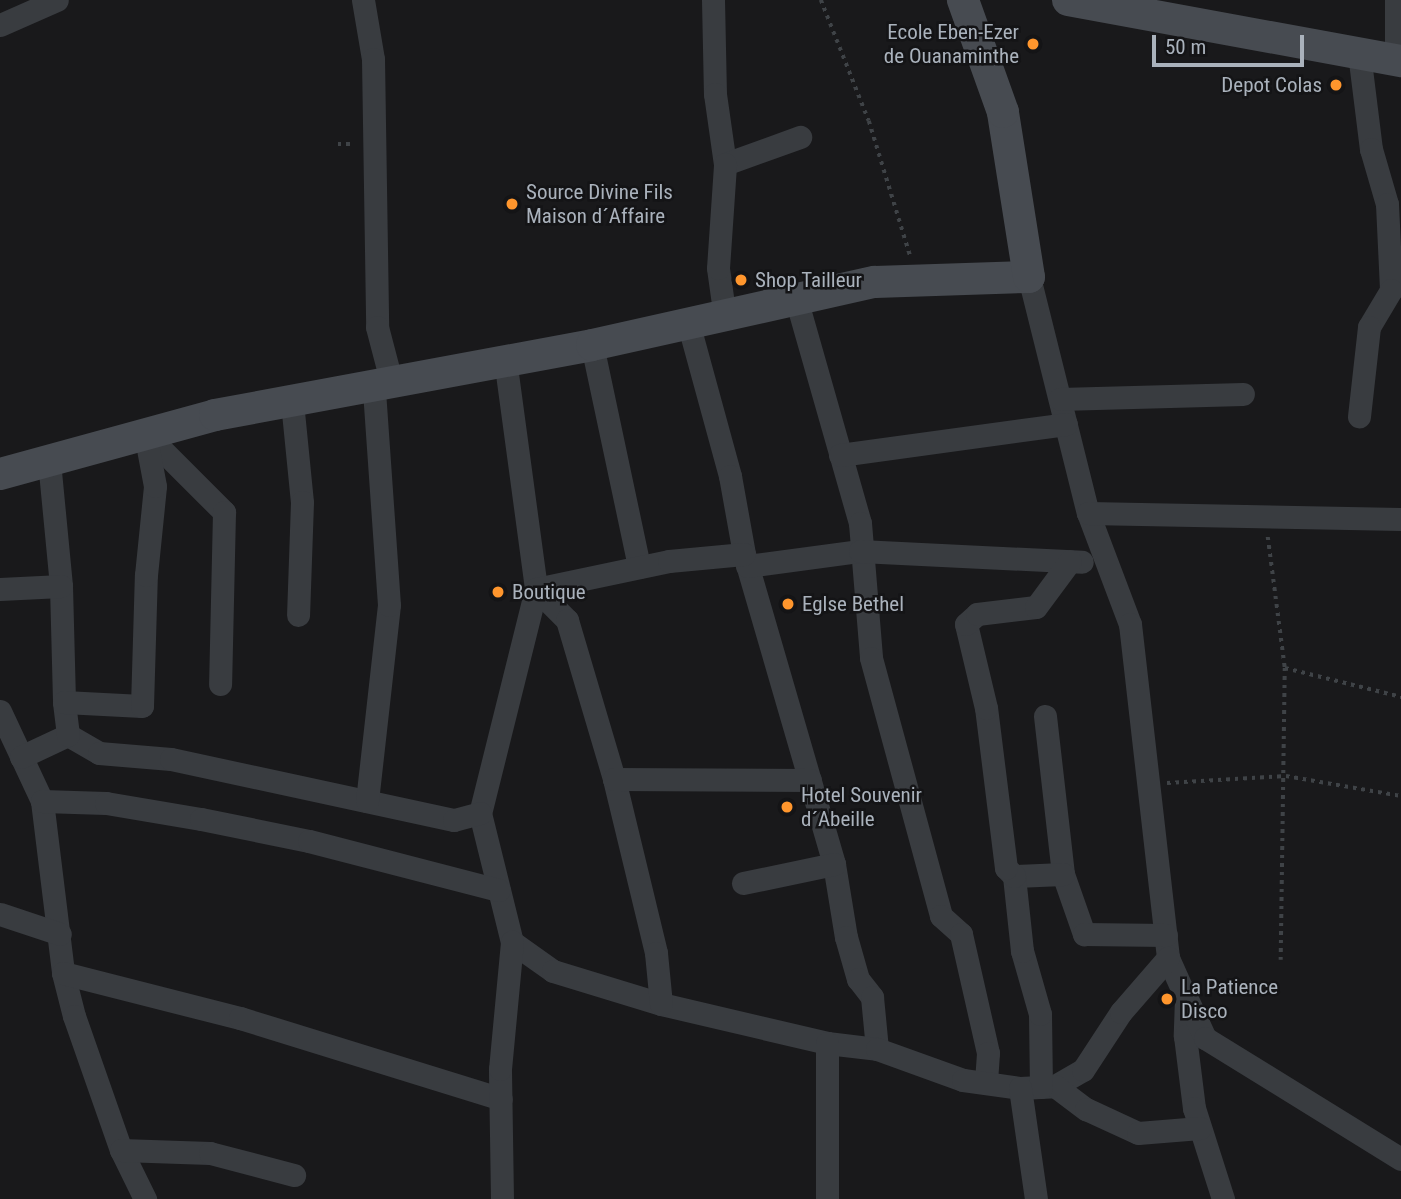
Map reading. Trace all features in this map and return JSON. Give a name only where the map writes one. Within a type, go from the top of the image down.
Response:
[{"type":"street","points":[[0,25],[57,0]]},
{"type":"street","points":[[363,0],[373,58],[377,327],[383,386],[389,604],[367,801]]},
{"type":"street","points":[[713,0],[715,94],[725,164],[718,268],[725,318]]},
{"type":"street","points":[[963,0],[1003,112],[1028,277],[1088,513],[1130,624],[1167,946],[1186,998],[1205,1038],[1401,1159]]},
{"type":"street","points":[[1068,0],[1116,4],[1398,61],[1396,0]]},
{"type":"street","points":[[1359,53],[1371,149],[1387,204],[1391,279],[1383,310],[1369,327],[1359,416]]},
{"type":"street","points":[[725,164],[800,137]]},
{"type":"street","points":[[0,474],[145,433],[505,359],[689,326],[875,282],[916,278],[1028,277]]},
{"type":"street","points":[[797,302],[860,523],[860,551],[872,658],[941,916],[961,934],[988,1053],[986,1083]]},
{"type":"street","points":[[689,326],[730,476],[746,560],[834,864],[858,979],[872,997],[877,1049]]},
{"type":"street","points":[[592,345],[639,567]]},
{"type":"street","points":[[502,1199],[501,1099],[512,942],[480,813],[536,589],[505,359]]},
{"type":"street","points":[[1060,399],[1243,394]]},
{"type":"street","points":[[292,402],[302,502],[298,615]]},
{"type":"street","points":[[840,455],[1066,424]]},
{"type":"street","points":[[145,433],[224,512],[220,684]]},
{"type":"street","points":[[64,702],[142,706],[146,575],[155,486],[145,433]]},
{"type":"street","points":[[49,461],[61,586],[64,702],[68,735]]},
{"type":"street","points":[[1088,513],[1401,519]]},
{"type":"street","points":[[536,589],[639,567],[860,551],[1105,563]]},
{"type":"street","points":[[1036,1199],[1040,1014],[1022,951],[1014,876],[1006,868],[986,708],[966,624],[977,614],[1036,607],[1070,561]]},
{"type":"street","points":[[0,589],[61,586]]},
{"type":"street","points":[[536,589],[567,621],[614,779],[656,953],[661,1004]]},
{"type":"street","points":[[0,711],[42,801],[63,973],[121,1150],[145,1199]]},
{"type":"street","points":[[1045,716],[1063,874],[1084,934],[1167,946]]},
{"type":"street","points":[[68,735],[99,753],[171,759],[454,820],[480,813]]},
{"type":"street","points":[[21,757],[68,735]]},
{"type":"street","points":[[614,779],[810,780]]},
{"type":"street","points":[[42,801],[106,803],[201,819],[309,841],[499,890]]},
{"type":"street","points":[[743,883],[834,864]]},
{"type":"street","points":[[1014,876],[1063,874]]},
{"type":"street","points":[[0,914],[60,934]]},
{"type":"street","points":[[512,942],[553,971],[661,1004],[827,1043],[877,1049],[930,1071],[986,1083],[1039,1087],[1138,1133],[1200,1128]]},
{"type":"street","points":[[1039,1087],[1083,1070],[1167,946]]},
{"type":"street","points":[[63,973],[240,1018],[501,1099]]},
{"type":"street","points":[[1186,998],[1185,1036],[1200,1128],[1223,1199]]},
{"type":"street","points":[[827,1043],[827,1199]]},
{"type":"street","points":[[121,1150],[210,1153],[294,1175]]},
{"type":"path","points":[[821,0],[869,121],[916,278]]},
{"type":"path","points":[[1266,518],[1285,668],[1281,721],[1286,776],[1281,960]]},
{"type":"path","points":[[1285,668],[1401,697]]},
{"type":"path","points":[[1148,784],[1286,776],[1401,796]]},
{"type":"place","name":"Ecole Eben-Ezer de Ouanaminthe","points":[[1033,44]]},
{"type":"place","name":"Depot Colas","points":[[1336,85]]},
{"type":"place","name":"Source Divine Fils Maison d´Affaire","points":[[512,204]]},
{"type":"place","name":"Shop Tailleur","points":[[741,280]]},
{"type":"place","name":"Boutique","points":[[498,592]]},
{"type":"place","name":"Eglse Bethel","points":[[788,604]]},
{"type":"place","name":"Hotel Souvenir d´Abeille","points":[[787,807]]},
{"type":"place","name":"La Patience Disco","points":[[1167,999]]}]
